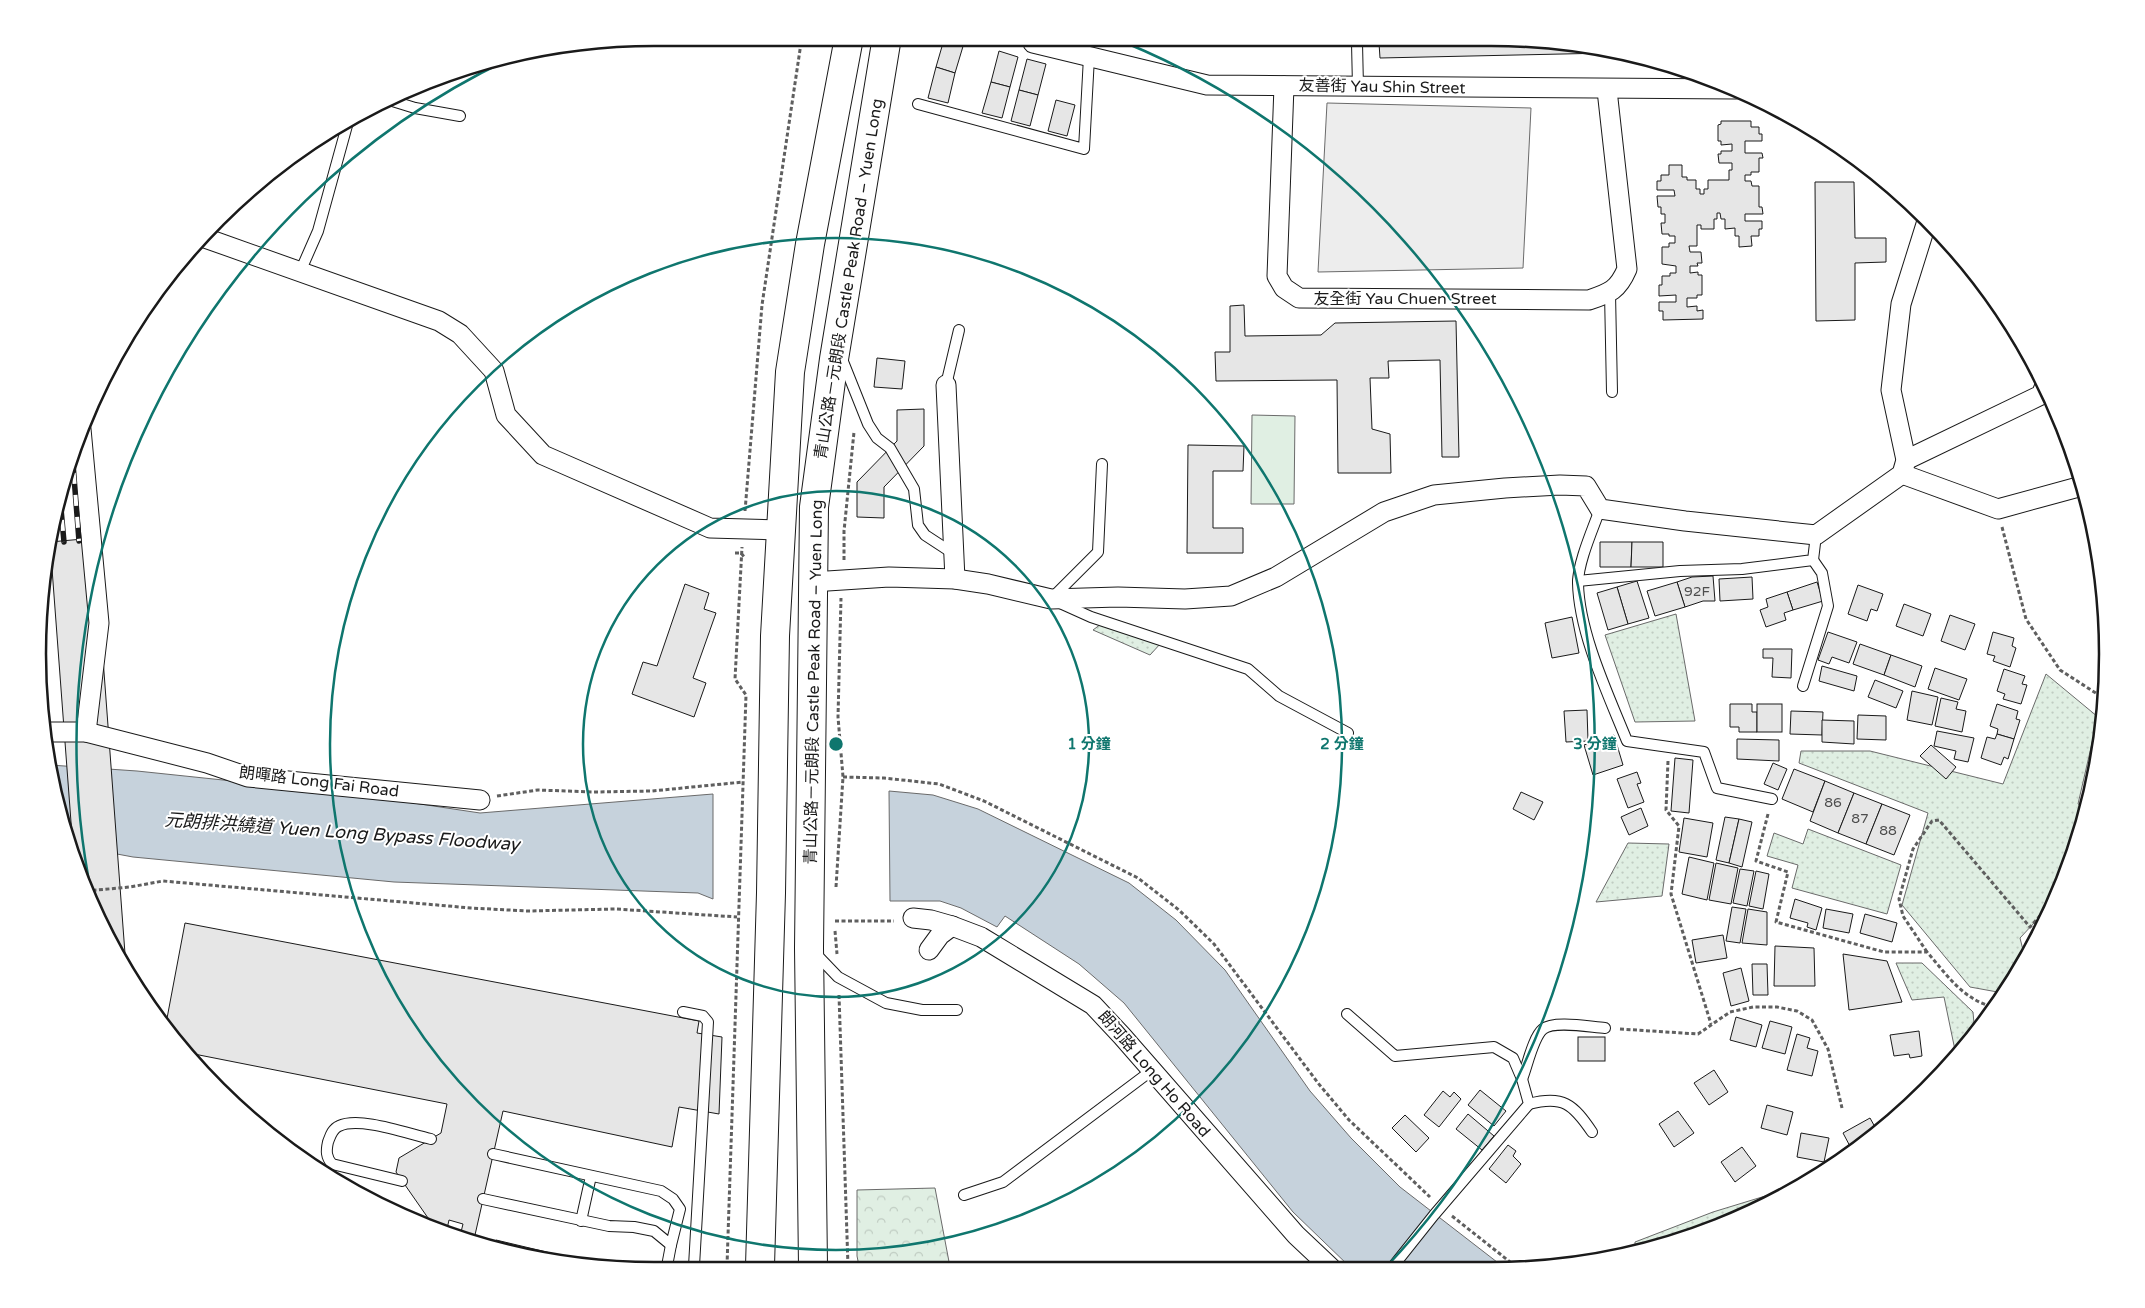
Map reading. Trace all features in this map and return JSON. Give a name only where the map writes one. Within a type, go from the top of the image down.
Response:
[{"type":"main road","points":[[760,1262],[771,893],[775,636],[790,372],[810,244],[847,46]]},
{"type":"main road","name":"青山公路－元朗段 Castle Peak Road – Yuen Long","points":[[814,1262],[810,948],[814,507],[836,344],[886,46]]},
{"type":"street","name":"友善街 Yau Shin Street","points":[[1045,46],[1207,85],[1607,90],[1701,84]]},
{"type":"street","name":"友全街 Yau Chuen Street","points":[[1284,86],[1277,276],[1284,288],[1299,298],[1590,300],[1610,292]]},
{"type":"street","points":[[1607,90],[1628,270],[1621,282],[1610,292]]},
{"type":"street","points":[[1904,467],[1891,390],[1902,304],[1925,228]]},
{"type":"street","points":[[209,240],[439,321],[460,334],[494,371],[506,415],[543,454],[710,528],[780,530]]},
{"type":"street","points":[[946,385],[956,579]]},
{"type":"street","points":[[812,582],[889,576],[956,579],[988,584],[1051,599],[1118,597],[1185,599],[1231,596],[1276,577],[1384,512],[1434,495],[1560,485],[1586,486],[1600,509],[1685,521],[1816,535],[1904,467],[2041,395]]},
{"type":"street","points":[[84,447],[99,623],[86,732]]},
{"type":"street","points":[[1904,467],[1998,509],[2075,488]]},
{"type":"street","name":"朗暉路 Long Fai Road","points":[[51,732],[86,732],[207,763],[248,777],[480,800]]},
{"type":"street","name":"朗河路 Long Ho Road","points":[[904,920],[931,920],[981,938],[1093,1005],[1296,1235],[1325,1262]]},
{"type":"street","points":[[929,950],[940,935],[952,926]]},
{"type":"lane","points":[[1357,46],[1358,87]]},
{"type":"lane","points":[[918,104],[1084,149],[1089,57]]},
{"type":"lane","points":[[399,103],[415,108],[460,116]]},
{"type":"lane","points":[[300,272],[318,231],[346,131]]},
{"type":"lane","points":[[1610,292],[1612,392]]},
{"type":"lane","points":[[946,385],[959,330]]},
{"type":"lane","points":[[836,344],[868,424],[877,438],[890,448],[914,489],[918,524],[925,535],[954,554]]},
{"type":"lane","points":[[1102,464],[1098,552],[1051,599],[1091,617],[1248,669],[1279,696],[1348,733]]},
{"type":"lane","points":[[1600,509],[1588,540],[1578,581],[1582,616],[1600,674],[1627,741],[1704,752],[1717,788],[1772,799]]},
{"type":"lane","points":[[1803,686],[1828,606],[1822,573],[1813,560],[1816,535]]},
{"type":"lane","points":[[1578,581],[1680,570],[1742,569],[1813,560]]},
{"type":"lane","points":[[810,948],[838,977],[886,1003],[922,1010],[957,1010]]},
{"type":"lane","points":[[683,1012],[703,1016],[708,1022],[694,1262]]},
{"type":"lane","points":[[1347,1014],[1395,1056],[1494,1047],[1513,1058],[1522,1079],[1528,1104]]},
{"type":"lane","points":[[1522,1079],[1536,1037],[1543,1028],[1556,1024],[1605,1028]]},
{"type":"lane","points":[[964,1195],[1004,1182],[1151,1071]]},
{"type":"lane","points":[[1396,1262],[1528,1104],[1546,1100],[1558,1102],[1577,1110],[1592,1132]]},
{"type":"lane","points":[[402,1182],[332,1164],[328,1158],[327,1148],[334,1130],[339,1126],[358,1123],[431,1139]]},
{"type":"lane","points":[[493,1154],[661,1191],[673,1199],[680,1209],[668,1262]]},
{"type":"lane","points":[[581,1221],[590,1176]]},
{"type":"lane","points":[[483,1199],[581,1221],[654,1231],[671,1245]]},
{"type":"path","points":[[726,1262],[746,695],[735,679],[741,553],[762,305],[801,46]]},
{"type":"path","points":[[1998,509],[2026,619],[2060,670],[2097,694]]},
{"type":"path","points":[[735,553],[741,553]]},
{"type":"path","points":[[741,553],[745,558]]},
{"type":"path","points":[[1668,747],[1666,810],[1679,826],[1671,894],[1712,1024]]},
{"type":"path","points":[[836,894],[843,777],[884,778],[939,784],[984,801],[1138,878],[1178,910],[1214,944],[1318,1083],[1349,1120],[1437,1211],[1508,1261]]},
{"type":"path","points":[[480,800],[538,790],[594,792],[652,791],[743,782]]},
{"type":"path","points":[[1772,799],[1756,861],[1788,872],[1776,922],[1884,952],[1927,952]]},
{"type":"path","points":[[1987,1005],[1962,992],[1927,952],[1903,916],[1898,899],[1913,849],[1932,820],[1939,820],[2030,927],[2038,918]]},
{"type":"path","points":[[94,889],[130,887],[163,881],[471,908],[527,911],[616,909],[737,917]]},
{"type":"path","points":[[835,912],[848,1262]]},
{"type":"path","points":[[835,921],[904,920]]},
{"type":"path","points":[[1605,1028],[1698,1034],[1730,1012],[1752,1007],[1777,1007],[1798,1010],[1812,1020],[1828,1050],[1842,1108]]},
{"type":"green space","points":[[1252,415],[1295,416],[1294,504],[1251,504]]},
{"type":"green space","points":[[1676,614],[1695,721],[1635,722],[1605,635]]},
{"type":"green space","points":[[1101,624],[1161,643],[1150,655],[1093,630]]},
{"type":"green space","points":[[2046,674],[2095,715],[2094,733],[2078,811],[2052,887],[2038,919],[2020,938],[2022,948],[1996,992],[1970,987],[1902,905],[1928,813],[1799,763],[1801,751],[1870,751],[2003,784]]},
{"type":"green space","points":[[1808,829],[1901,865],[1887,914],[1792,888],[1798,865],[1767,856],[1774,833],[1803,844]]},
{"type":"green space","points":[[1628,843],[1669,844],[1662,896],[1596,902]]},
{"type":"green space","points":[[1896,963],[1922,963],[1973,1012],[1974,1023],[1954,1047],[1944,997],[1912,1000]]},
{"type":"green space","points":[[935,1188],[949,1262],[858,1262],[857,1190]]},
{"type":"green space","points":[[1766,1196],[1724,1215],[1686,1229],[1635,1244],[1635,1242],[1713,1212]]},
{"type":"shaded area","points":[[1327,103],[1531,108],[1523,268],[1318,272]]},
{"type":"water","name":"元朗排洪繞道 Yuen Long Bypass Floodway","points":[[57,765],[137,771],[347,793],[480,813],[713,794],[713,899],[698,893],[394,882],[133,857],[78,847],[67,811]]},
{"type":"water","points":[[889,791],[933,795],[978,809],[1129,883],[1176,920],[1225,970],[1310,1091],[1351,1138],[1400,1187],[1497,1262],[1345,1262],[1293,1212],[1124,1003],[1079,964],[1005,916],[997,927],[961,908],[940,901],[890,901]]},
{"type":"building","points":[[942,46],[963,46],[955,73],[936,67]]},
{"type":"building","points":[[1379,46],[1491,46],[1584,54],[1380,58]]},
{"type":"building","points":[[999,51],[1018,57],[1010,87],[991,82]]},
{"type":"building","points":[[1027,59],[1046,64],[1038,95],[1019,90]]},
{"type":"building","points":[[936,67],[955,73],[948,103],[928,98]]},
{"type":"building","points":[[991,82],[1010,87],[1002,118],[982,113]]},
{"type":"building","points":[[1019,90],[1038,95],[1030,126],[1011,121]]},
{"type":"building","points":[[1056,100],[1075,105],[1067,136],[1048,131]]},
{"type":"building","points":[[1721,121],[1751,121],[1751,127],[1759,127],[1759,134],[1762,134],[1762,141],[1745,141],[1745,153],[1762,153],[1763,158],[1759,158],[1759,172],[1751,172],[1751,175],[1745,175],[1745,181],[1751,181],[1752,186],[1759,186],[1759,207],[1762,207],[1763,214],[1745,214],[1745,221],[1762,221],[1762,229],[1759,229],[1759,236],[1751,236],[1752,246],[1739,247],[1739,236],[1735,236],[1735,228],[1725,229],[1725,219],[1721,219],[1720,213],[1717,213],[1717,219],[1714,219],[1714,229],[1701,229],[1701,225],[1697,225],[1697,246],[1689,246],[1690,252],[1701,252],[1702,263],[1697,263],[1698,266],[1690,266],[1690,273],[1698,272],[1698,275],[1702,275],[1702,295],[1697,295],[1697,298],[1687,298],[1687,307],[1697,306],[1697,311],[1703,310],[1703,319],[1663,320],[1663,311],[1659,311],[1659,302],[1676,302],[1676,295],[1659,296],[1659,285],[1662,285],[1662,276],[1670,276],[1670,273],[1676,273],[1676,266],[1662,264],[1662,247],[1669,247],[1669,243],[1675,243],[1675,236],[1662,234],[1661,223],[1665,223],[1665,214],[1661,214],[1661,207],[1658,207],[1657,196],[1675,196],[1674,190],[1657,190],[1657,181],[1661,181],[1661,175],[1669,175],[1669,165],[1682,165],[1682,177],[1687,177],[1687,180],[1696,180],[1696,189],[1700,189],[1700,194],[1704,194],[1704,189],[1708,189],[1708,180],[1729,180],[1729,170],[1732,170],[1732,163],[1719,163],[1718,154],[1721,154],[1721,151],[1732,151],[1732,144],[1721,145],[1721,141],[1718,141],[1718,125],[1721,124]]},
{"type":"building","points":[[1815,182],[1854,182],[1855,238],[1886,238],[1886,262],[1855,263],[1855,320],[1816,321]]},
{"type":"building","points":[[1244,305],[1245,336],[1321,335],[1335,323],[1456,321],[1459,457],[1442,457],[1440,360],[1388,361],[1389,378],[1370,378],[1372,429],[1390,434],[1391,473],[1338,473],[1337,380],[1216,381],[1215,352],[1230,352],[1230,306]]},
{"type":"building","points":[[877,358],[905,361],[902,389],[874,387]]},
{"type":"building","points":[[924,409],[924,446],[884,487],[884,518],[857,517],[857,482],[897,441],[897,410]]},
{"type":"building","points":[[1188,445],[1244,446],[1243,471],[1213,471],[1213,528],[1243,528],[1243,553],[1187,553]]},
{"type":"building","points":[[94,538],[125,952],[93,887],[71,824],[52,569],[57,541]]},
{"type":"building","points":[[1600,542],[1632,542],[1631,567],[1600,567]]},
{"type":"building","points":[[1632,542],[1663,542],[1663,567],[1631,567]]},
{"type":"building","points":[[1713,576],[1715,601],[1703,601],[1685,607],[1677,582],[1692,577]]},
{"type":"building","points":[[1752,577],[1753,599],[1720,601],[1719,579]]},
{"type":"building","points":[[1637,581],[1649,618],[1628,624],[1617,587]]},
{"type":"building","points":[[1677,582],[1685,607],[1655,616],[1647,591]]},
{"type":"building","points":[[1817,582],[1823,601],[1793,610],[1787,592]]},
{"type":"building","points":[[685,584],[709,593],[704,609],[716,613],[693,678],[706,683],[694,717],[632,694],[643,662],[657,666]]},
{"type":"building","points":[[1858,585],[1883,594],[1877,611],[1871,609],[1867,621],[1848,614]]},
{"type":"building","points":[[1617,587],[1628,624],[1608,630],[1597,593]]},
{"type":"building","points":[[1787,592],[1793,610],[1784,613],[1786,620],[1766,627],[1760,610],[1768,607],[1766,599]]},
{"type":"building","points":[[1904,604],[1931,614],[1923,636],[1896,626]]},
{"type":"building","points":[[1950,615],[1975,624],[1965,650],[1941,641]]},
{"type":"building","points":[[1572,617],[1579,653],[1552,658],[1545,623]]},
{"type":"building","points":[[1828,632],[1857,642],[1849,663],[1832,657],[1829,664],[1818,660]]},
{"type":"building","points":[[1993,632],[2014,638],[2012,646],[2016,648],[2010,667],[1993,661],[1995,656],[1987,654]]},
{"type":"building","points":[[1860,644],[1891,655],[1884,675],[1853,664]]},
{"type":"building","points":[[1763,649],[1792,649],[1791,678],[1772,677],[1773,658],[1763,658]]},
{"type":"building","points":[[1891,655],[1922,666],[1915,687],[1884,675]]},
{"type":"building","points":[[1822,666],[1857,676],[1854,691],[1819,681]]},
{"type":"building","points":[[1935,668],[1967,679],[1959,700],[1928,689]]},
{"type":"building","points":[[2004,669],[2025,676],[2022,684],[2027,685],[2021,704],[2003,699],[2005,694],[1997,691]]},
{"type":"building","points":[[1875,680],[1903,691],[1896,708],[1868,697]]},
{"type":"building","points":[[1912,691],[1938,697],[1932,725],[1907,720]]},
{"type":"building","points":[[1941,698],[1958,702],[1956,709],[1966,711],[1962,732],[1935,726]]},
{"type":"building","points":[[1730,704],[1752,704],[1752,712],[1757,712],[1757,732],[1739,732],[1739,727],[1730,727]]},
{"type":"building","points":[[1757,704],[1782,704],[1782,732],[1757,732]]},
{"type":"building","points":[[1997,704],[2018,711],[2016,719],[2020,720],[2014,739],[1997,734],[1998,729],[1990,726]]},
{"type":"building","points":[[1587,710],[1588,741],[1566,742],[1564,711]]},
{"type":"building","points":[[1791,711],[1823,712],[1822,735],[1790,734]]},
{"type":"building","points":[[1858,715],[1886,716],[1886,740],[1857,739]]},
{"type":"building","points":[[1822,720],[1854,721],[1854,744],[1822,742]]},
{"type":"building","points":[[1937,731],[1974,738],[1968,762],[1954,759],[1956,751],[1934,746]]},
{"type":"building","points":[[1997,734],[2014,739],[2008,759],[2004,757],[2001,765],[1981,758],[1987,737],[1995,739]]},
{"type":"building","points":[[1614,735],[1623,765],[1593,775],[1584,745]]},
{"type":"building","points":[[1737,739],[1779,740],[1779,761],[1737,759]]},
{"type":"building","points":[[1931,745],[1956,767],[1946,779],[1920,756]]},
{"type":"building","points":[[1675,758],[1693,760],[1689,813],[1671,811]]},
{"type":"building","points":[[1773,763],[1787,769],[1778,790],[1764,784]]},
{"type":"building","points":[[1794,769],[1825,781],[1813,812],[1782,799]]},
{"type":"building","points":[[1637,772],[1641,783],[1637,784],[1644,802],[1628,808],[1617,779]]},
{"type":"building","points":[[1825,781],[1854,793],[1838,833],[1810,821]]},
{"type":"building","points":[[1521,792],[1543,802],[1534,820],[1513,809]]},
{"type":"building","points":[[1854,793],[1882,804],[1866,844],[1838,833]]},
{"type":"building","points":[[1882,804],[1910,815],[1894,855],[1866,844]]},
{"type":"building","points":[[1641,808],[1648,826],[1629,835],[1621,817]]},
{"type":"building","points":[[1725,817],[1739,819],[1729,863],[1716,860]]},
{"type":"building","points":[[1684,818],[1713,823],[1707,857],[1679,852]]},
{"type":"building","points":[[1739,819],[1752,822],[1742,867],[1729,863]]},
{"type":"building","points":[[1689,857],[1714,863],[1707,900],[1682,894]]},
{"type":"building","points":[[1716,863],[1738,868],[1731,904],[1709,900]]},
{"type":"building","points":[[1740,869],[1754,871],[1747,906],[1733,903]]},
{"type":"building","points":[[1756,871],[1769,874],[1763,909],[1749,906]]},
{"type":"building","points":[[1795,899],[1822,908],[1816,930],[1807,927],[1808,923],[1790,918]]},
{"type":"building","points":[[1732,907],[1746,909],[1740,943],[1726,941]]},
{"type":"building","points":[[1748,909],[1767,912],[1767,945],[1742,943]]},
{"type":"building","points":[[1826,909],[1853,914],[1849,933],[1823,928]]},
{"type":"building","points":[[1865,914],[1897,923],[1892,942],[1860,933]]},
{"type":"building","points":[[185,923],[699,1021],[697,1033],[722,1037],[719,1114],[679,1107],[672,1147],[503,1111],[475,1234],[462,1230],[463,1224],[449,1220],[448,1225],[428,1217],[396,1172],[399,1158],[441,1133],[447,1104],[197,1055],[167,1017]]},
{"type":"building","points":[[1723,935],[1727,958],[1696,963],[1692,940]]},
{"type":"building","points":[[1775,946],[1814,948],[1815,986],[1774,986]]},
{"type":"building","points":[[1843,954],[1887,961],[1902,1002],[1849,1010]]},
{"type":"building","points":[[1752,964],[1767,964],[1768,995],[1753,995]]},
{"type":"building","points":[[1741,968],[1749,1001],[1731,1006],[1723,973]]},
{"type":"building","points":[[1736,1017],[1762,1025],[1756,1047],[1730,1040]]},
{"type":"building","points":[[1770,1021],[1792,1027],[1785,1054],[1762,1048]]},
{"type":"building","points":[[1919,1031],[1922,1056],[1910,1058],[1909,1054],[1894,1056],[1890,1035]]},
{"type":"building","points":[[1797,1034],[1810,1038],[1807,1048],[1818,1051],[1812,1076],[1787,1070]]},
{"type":"building","points":[[1578,1037],[1605,1037],[1605,1061],[1578,1061]]},
{"type":"building","points":[[1714,1070],[1728,1092],[1709,1105],[1694,1083]]},
{"type":"building","points":[[1480,1090],[1506,1111],[1494,1126],[1468,1105]]},
{"type":"building","points":[[1443,1091],[1450,1097],[1454,1092],[1461,1099],[1439,1127],[1424,1115]]},
{"type":"building","points":[[1767,1105],[1793,1112],[1787,1135],[1761,1128]]},
{"type":"building","points":[[1678,1111],[1694,1133],[1674,1147],[1659,1124]]},
{"type":"building","points":[[1468,1114],[1494,1136],[1482,1150],[1456,1129]]},
{"type":"building","points":[[1405,1115],[1429,1138],[1416,1152],[1392,1128]]},
{"type":"building","points":[[1870,1118],[1874,1125],[1849,1145],[1843,1133]]},
{"type":"building","points":[[1801,1133],[1829,1138],[1824,1162],[1797,1157]]},
{"type":"building","points":[[1508,1145],[1516,1151],[1513,1156],[1521,1164],[1506,1183],[1489,1169]]},
{"type":"building","points":[[1742,1147],[1756,1166],[1735,1182],[1721,1162]]},
{"type":"building","points":[[496,1240],[546,1252],[535,1250]]},
{"type":"railway","points":[[74,475],[79,541]]},
{"type":"railway","points":[[62,519],[64,542]]}]
